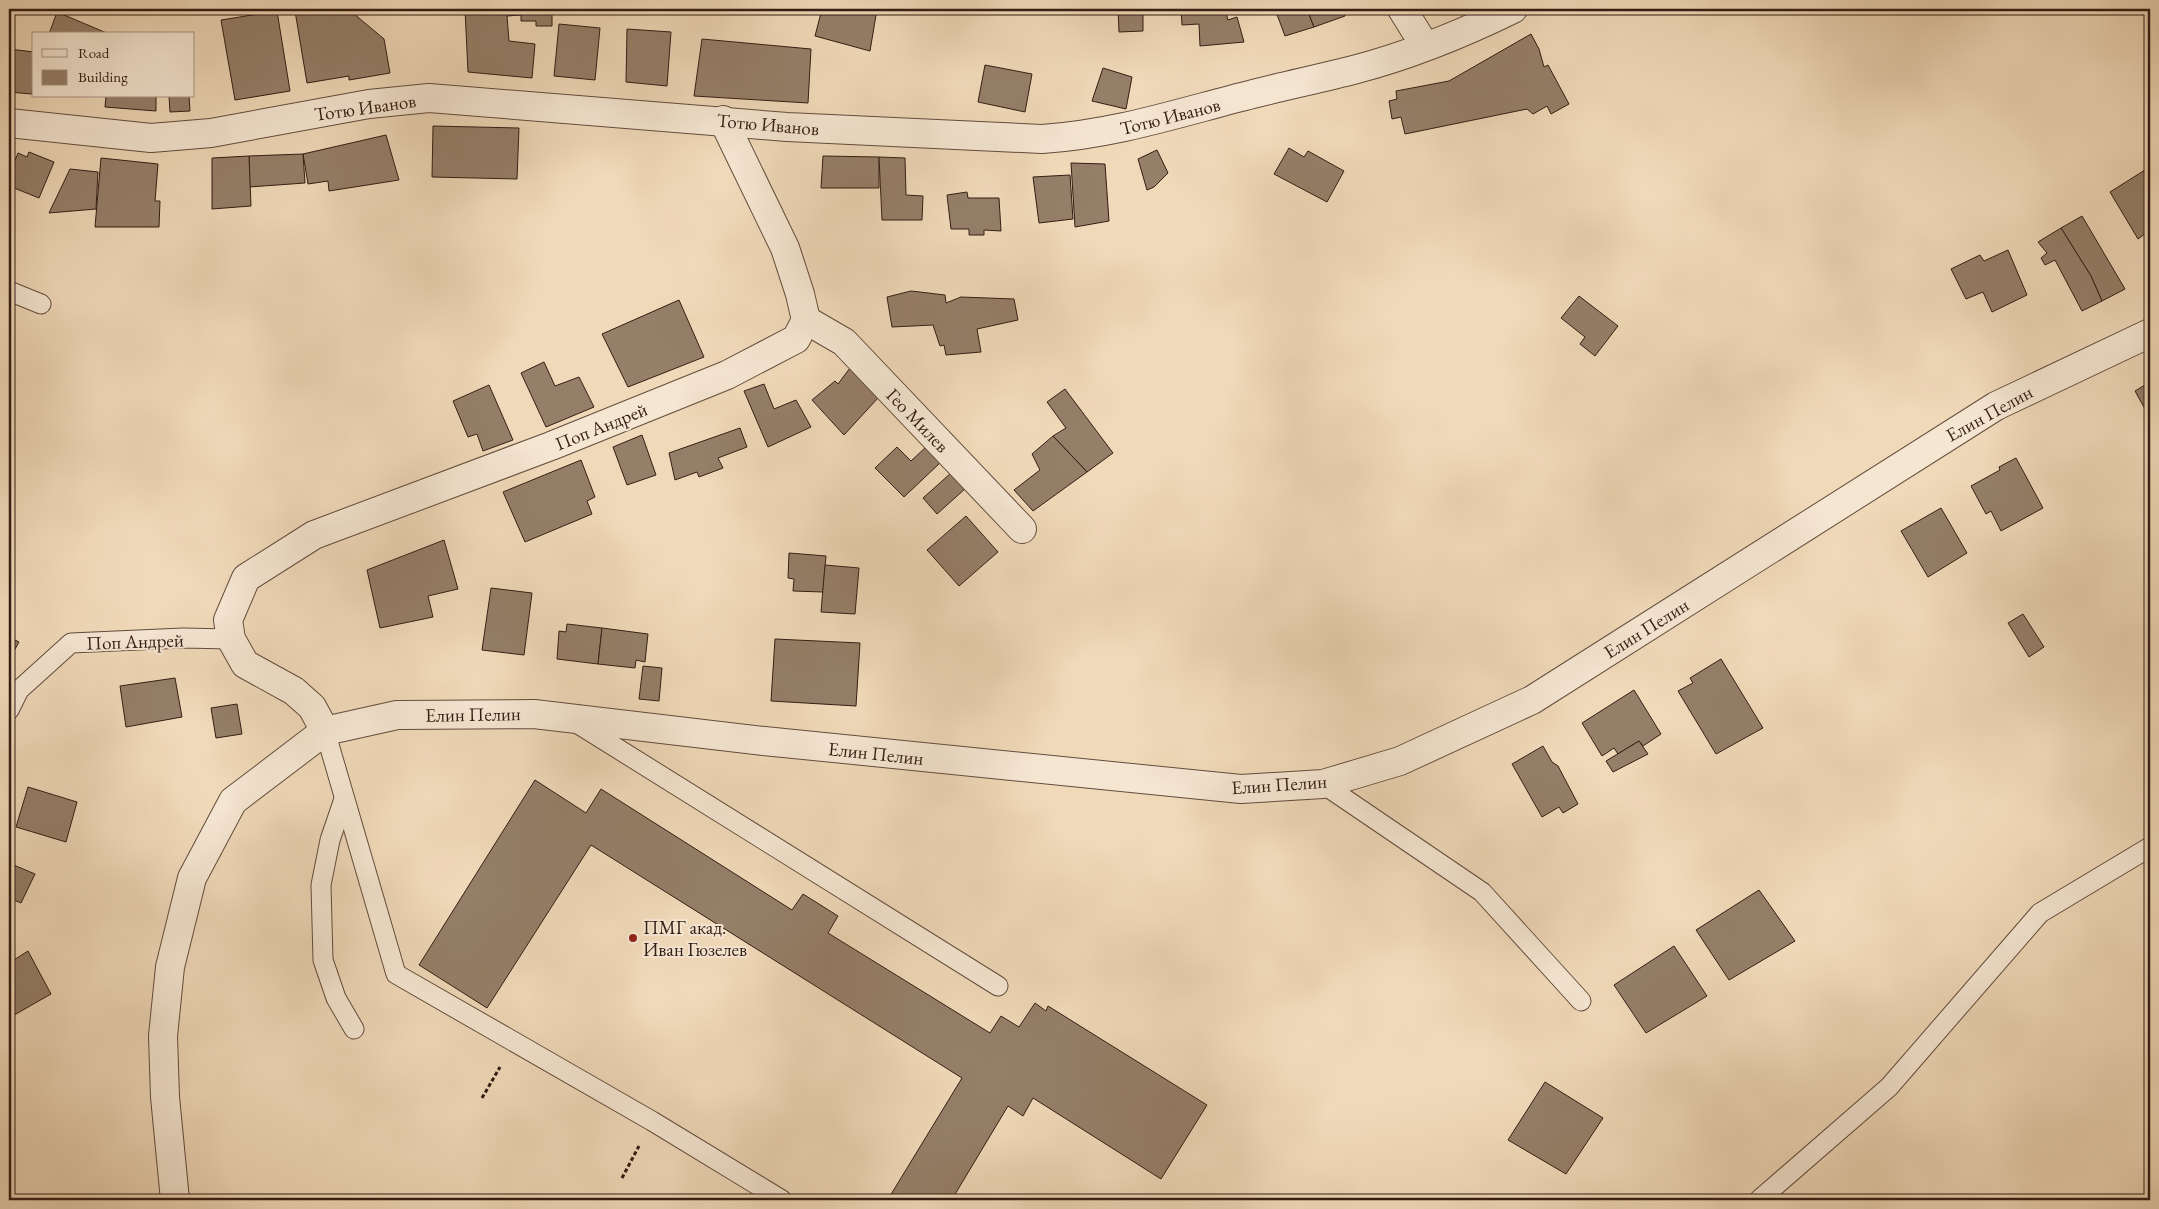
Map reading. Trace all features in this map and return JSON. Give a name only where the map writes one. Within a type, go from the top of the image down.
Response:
[{"type":"street","points":[[1402,9],[1425,46]]},
{"type":"street","name":"Тотю Иванов","points":[[9,123],[151,138],[211,133],[369,104],[429,98],[722,120],[787,127],[1042,139],[1083,136],[1149,123],[1253,94],[1359,68],[1476,27],[1512,9]]},
{"type":"street","points":[[722,120],[785,248],[800,294],[806,320]]},
{"type":"street","name":"Гео Милев","points":[[806,320],[844,342],[1022,529]]},
{"type":"street","name":"Поп Андрей","points":[[325,731],[312,708],[294,691],[245,664],[231,639],[228,620],[246,578],[314,535],[552,446],[727,375],[796,339],[806,320]]},
{"type":"street","name":"Елин Пелин","points":[[325,731],[397,716],[534,714],[764,742],[1241,789],[1323,784],[1400,761],[1532,700],[1996,406],[2150,333]]},
{"type":"street","points":[[175,1200],[165,1096],[163,1036],[170,967],[192,878],[233,802],[325,731]]},
{"type":"lane","points":[[9,291],[41,304]]},
{"type":"lane","name":"Поп Андрей","points":[[9,710],[19,690],[71,643],[183,638],[231,639]]},
{"type":"lane","points":[[567,717],[998,986]]},
{"type":"lane","points":[[325,731],[396,974],[652,1121],[782,1200]]},
{"type":"lane","points":[[1323,784],[1482,892],[1581,1001]]},
{"type":"lane","points":[[344,799],[330,840],[321,885],[323,960],[336,998],[354,1029]]},
{"type":"lane","points":[[1759,1200],[1889,1087],[2040,913],[2150,847]]},
{"type":"path","points":[[482,1098],[515,1042]]},
{"type":"path","points":[[622,1178],[652,1121]]},
{"type":"building","points":[[465,9],[552,9],[552,26],[536,26],[536,21],[521,21],[521,15],[507,16],[509,41],[535,44],[532,78],[468,72]]},
{"type":"building","points":[[822,9],[877,9],[870,51],[815,36]]},
{"type":"building","points":[[1118,9],[1143,9],[1143,31],[1119,32]]},
{"type":"building","points":[[1181,9],[1225,9],[1228,20],[1237,17],[1244,42],[1200,46],[1199,24],[1182,25]]},
{"type":"building","points":[[1275,9],[1307,9],[1314,27],[1285,36]]},
{"type":"building","points":[[1307,9],[1342,9],[1345,16],[1314,27]]},
{"type":"building","points":[[277,11],[290,91],[235,100],[221,20]]},
{"type":"building","points":[[295,11],[316,12],[318,14],[353,13],[384,39],[390,73],[349,80],[349,76],[307,83]]},
{"type":"building","points":[[57,12],[104,32],[50,32]]},
{"type":"building","points":[[559,24],[600,28],[595,80],[554,76]]},
{"type":"building","points":[[627,29],[671,32],[667,86],[626,82]]},
{"type":"building","points":[[1531,34],[1539,49],[1544,67],[1548,65],[1569,104],[1551,114],[1547,106],[1533,114],[1527,109],[1405,134],[1401,117],[1392,119],[1389,101],[1397,99],[1396,91],[1449,81]]},
{"type":"building","points":[[702,39],[811,49],[808,103],[694,96]]},
{"type":"building","points":[[9,49],[32,52],[32,94],[9,92]]},
{"type":"building","points":[[985,65],[1032,74],[1025,112],[978,102]]},
{"type":"building","points":[[1103,68],[1132,77],[1126,109],[1092,101]]},
{"type":"building","points":[[106,98],[156,98],[156,111],[105,107]]},
{"type":"building","points":[[169,98],[189,98],[190,111],[170,112]]},
{"type":"building","points":[[433,126],[519,128],[517,179],[432,177]]},
{"type":"building","points":[[386,135],[399,180],[329,191],[328,181],[308,184],[303,154]]},
{"type":"building","points":[[1289,148],[1304,157],[1308,151],[1344,171],[1327,202],[1274,174]]},
{"type":"building","points":[[1157,150],[1168,173],[1154,187],[1147,190],[1138,159]]},
{"type":"building","points":[[29,152],[54,162],[39,198],[9,186],[9,175],[18,153],[27,157]]},
{"type":"building","points":[[303,154],[305,183],[249,187],[249,156]]},
{"type":"building","points":[[249,156],[251,206],[212,209],[212,158]]},
{"type":"building","points":[[823,156],[879,157],[879,188],[821,188]]},
{"type":"building","points":[[879,157],[905,158],[906,195],[923,196],[922,220],[882,220]]},
{"type":"building","points":[[101,158],[158,164],[155,201],[160,201],[159,227],[95,227]]},
{"type":"building","points":[[1071,163],[1105,164],[1109,221],[1075,227]]},
{"type":"building","points":[[70,169],[98,172],[96,209],[49,213]]},
{"type":"building","points":[[2145,170],[2150,178],[2150,230],[2138,239],[2110,192]]},
{"type":"building","points":[[1070,175],[1073,219],[1039,223],[1033,177]]},
{"type":"building","points":[[967,192],[968,198],[999,198],[1001,231],[984,230],[984,235],[969,235],[969,229],[951,229],[947,195]]},
{"type":"building","points":[[2082,216],[2125,289],[2102,301],[2091,276],[2061,228]]},
{"type":"building","points":[[2061,228],[2091,276],[2102,301],[2082,311],[2055,260],[2045,265],[2041,258],[2047,253],[2038,242]]},
{"type":"building","points":[[2008,250],[2027,295],[1992,312],[1983,292],[1966,299],[1951,269],[1980,255],[1984,261]]},
{"type":"building","points":[[911,291],[945,295],[946,303],[961,297],[1014,299],[1018,320],[977,329],[981,352],[946,355],[944,345],[940,346],[933,325],[892,327],[887,297]]},
{"type":"building","points":[[1579,296],[1618,326],[1595,356],[1580,344],[1585,337],[1561,318]]},
{"type":"building","points":[[679,300],[704,357],[628,387],[602,334]]},
{"type":"building","points":[[544,362],[555,386],[579,377],[594,407],[546,427],[521,373]]},
{"type":"building","points":[[850,368],[878,398],[844,435],[812,400],[835,381],[838,384]]},
{"type":"building","points":[[2150,382],[2150,418],[2135,391]]},
{"type":"building","points":[[764,384],[774,409],[796,400],[811,427],[768,447],[744,391]]},
{"type":"building","points":[[489,385],[513,440],[483,451],[477,434],[468,437],[453,401]]},
{"type":"building","points":[[1065,389],[1113,453],[1087,472],[1053,436],[1066,428],[1047,402]]},
{"type":"building","points":[[740,428],[747,447],[718,458],[723,468],[699,477],[697,472],[675,480],[669,453]]},
{"type":"building","points":[[642,435],[656,475],[627,485],[613,447]]},
{"type":"building","points":[[1053,436],[1087,472],[1033,511],[1014,490],[1040,470],[1032,454]]},
{"type":"building","points":[[897,447],[911,461],[926,447],[941,462],[904,497],[875,468]]},
{"type":"building","points":[[2016,458],[2043,508],[2001,531],[1991,511],[1986,514],[1971,486],[2000,470],[1999,467]]},
{"type":"building","points":[[581,460],[595,497],[587,501],[592,514],[525,542],[503,492]]},
{"type":"building","points":[[951,473],[966,488],[937,514],[923,498]]},
{"type":"building","points":[[1941,508],[1967,553],[1928,577],[1901,531]]},
{"type":"building","points":[[966,516],[998,552],[959,586],[927,550]]},
{"type":"building","points":[[444,540],[458,589],[428,596],[433,617],[380,628],[367,570]]},
{"type":"building","points":[[789,553],[826,556],[823,592],[793,591],[794,579],[788,578]]},
{"type":"building","points":[[825,565],[859,568],[855,614],[821,612]]},
{"type":"building","points":[[491,588],[532,593],[524,655],[482,650]]},
{"type":"building","points":[[2023,614],[2044,647],[2029,657],[2008,623]]},
{"type":"building","points":[[567,624],[602,628],[598,664],[557,659],[559,631],[566,632]]},
{"type":"building","points":[[602,628],[648,634],[645,662],[636,660],[635,668],[598,664]]},
{"type":"building","points":[[9,637],[19,642],[9,660]]},
{"type":"building","points":[[775,639],[860,643],[856,706],[771,701]]},
{"type":"building","points":[[1721,659],[1763,728],[1716,754],[1678,691],[1693,683],[1690,678]]},
{"type":"building","points":[[643,666],[662,668],[659,701],[639,699]]},
{"type":"building","points":[[175,678],[182,717],[126,727],[120,686]]},
{"type":"building","points":[[1634,690],[1661,734],[1643,746],[1639,741],[1618,754],[1614,748],[1602,756],[1582,723]]},
{"type":"building","points":[[237,704],[242,734],[216,738],[211,708]]},
{"type":"building","points":[[1639,741],[1648,754],[1613,772],[1606,761]]},
{"type":"building","points":[[1543,746],[1552,762],[1558,766],[1578,804],[1563,813],[1559,807],[1542,817],[1512,764]]},
{"type":"building","points":[[535,780],[586,813],[601,789],[792,910],[803,894],[838,916],[828,933],[990,1033],[1001,1016],[1019,1027],[1035,1003],[1046,1011],[1048,1006],[1207,1105],[1161,1179],[1033,1098],[1023,1116],[1008,1106],[954,1196],[962,1200],[897,1200],[890,1196],[962,1078],[591,845],[487,1008],[419,965]]},
{"type":"building","points":[[28,787],[77,802],[66,842],[16,827]]},
{"type":"building","points":[[9,863],[35,874],[21,903],[9,898]]},
{"type":"building","points":[[1759,890],[1795,941],[1729,980],[1696,930]]},
{"type":"building","points":[[1674,946],[1707,996],[1646,1033],[1614,985]]},
{"type":"building","points":[[28,951],[51,994],[9,1018],[9,963]]},
{"type":"building","points":[[1545,1082],[1603,1118],[1566,1174],[1508,1140]]},
{"type":"place","name":"ПМГ акад. Иван Гюзелев","points":[[633,938]]}]
